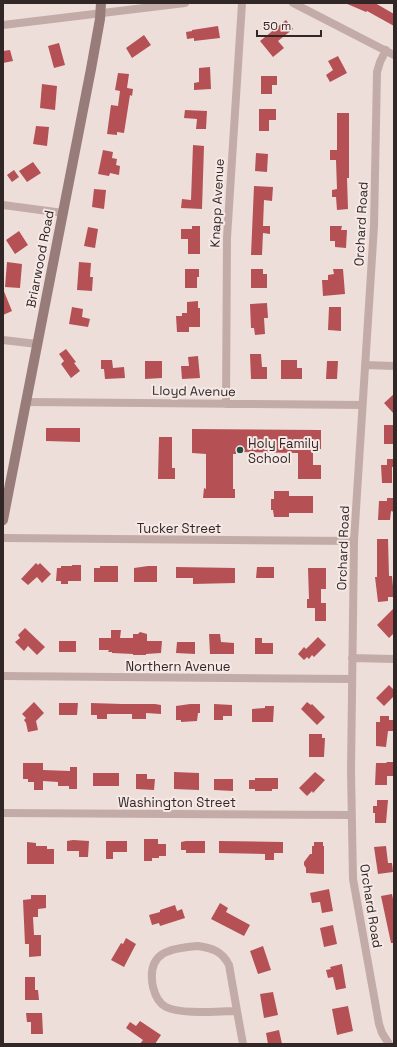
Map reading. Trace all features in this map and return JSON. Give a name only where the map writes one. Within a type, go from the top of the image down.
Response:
[{"type":"street","points":[[3,25],[101,8],[185,3]]},
{"type":"street","name":"Knapp Avenue","points":[[226,404],[227,238],[242,3]]},
{"type":"street","points":[[293,3],[394,54]]},
{"type":"street","name":"Briarwood Road","points":[[3,520],[7,477],[26,402],[91,69],[101,8]]},
{"type":"street","name":"Orchard Road","points":[[386,50],[377,72],[374,226],[354,541],[351,815],[353,879],[379,1024],[382,1033],[389,1044]]},
{"type":"street","points":[[3,205],[63,213]]},
{"type":"street","points":[[3,340],[37,344]]},
{"type":"street","points":[[364,365],[394,366]]},
{"type":"street","name":"Lloyd Avenue","points":[[26,402],[362,405]]},
{"type":"street","name":"Tucker Street","points":[[3,538],[354,541]]},
{"type":"street","points":[[352,658],[394,659]]},
{"type":"street","name":"Northern Avenue","points":[[3,676],[352,679]]},
{"type":"street","name":"Washington Street","points":[[3,813],[351,815]]},
{"type":"street","points":[[237,1012],[179,1011],[166,1007],[157,999],[154,990],[152,978],[154,963],[162,954],[178,947],[209,947],[216,950],[226,959],[229,965],[243,1044]]},
{"type":"building","points":[[345,3],[375,3],[394,14],[394,26],[367,11],[366,12]]},
{"type":"building","points":[[286,20],[293,29],[278,41],[284,48],[273,57],[260,41]]},
{"type":"building","points":[[218,26],[220,38],[194,41],[194,38],[187,39],[186,32]]},
{"type":"building","points":[[144,35],[151,45],[132,58],[126,48]]},
{"type":"building","points":[[59,43],[65,65],[54,68],[48,46]]},
{"type":"building","points":[[10,50],[13,61],[3,63],[3,51]]},
{"type":"building","points":[[338,56],[347,73],[330,82],[326,75],[333,70],[328,61]]},
{"type":"building","points":[[210,67],[211,89],[194,90],[194,83],[199,82],[199,68]]},
{"type":"building","points":[[118,73],[129,74],[127,88],[133,89],[132,96],[130,95],[124,133],[117,132],[117,135],[107,134],[111,105],[118,106],[120,91],[115,90]]},
{"type":"building","points":[[261,76],[277,76],[277,85],[272,85],[272,94],[261,94]]},
{"type":"building","points":[[42,84],[57,86],[55,110],[40,108]]},
{"type":"building","points":[[259,109],[276,109],[276,120],[269,120],[269,131],[259,131]]},
{"type":"building","points":[[185,110],[207,111],[206,129],[196,129],[197,119],[184,118]]},
{"type":"building","points":[[337,113],[349,113],[349,178],[347,178],[348,209],[337,210],[336,197],[332,197],[332,190],[337,189],[336,160],[330,160],[330,150],[337,150]]},
{"type":"building","points":[[36,126],[49,127],[47,146],[33,144]]},
{"type":"building","points":[[193,145],[204,146],[202,209],[181,208],[182,199],[191,200]]},
{"type":"building","points":[[103,150],[113,152],[112,158],[117,159],[116,165],[120,166],[119,175],[110,173],[109,176],[98,174]]},
{"type":"building","points":[[256,153],[268,154],[267,172],[255,171]]},
{"type":"building","points":[[33,162],[41,173],[27,182],[19,171]]},
{"type":"building","points":[[14,170],[19,177],[12,182],[7,175]]},
{"type":"building","points":[[254,186],[273,187],[272,201],[264,200],[263,226],[270,226],[270,234],[263,233],[262,255],[251,255]]},
{"type":"building","points":[[94,189],[106,190],[104,209],[92,207]]},
{"type":"building","points":[[192,226],[200,226],[200,254],[188,254],[188,239],[181,239],[181,229],[192,229]]},
{"type":"building","points":[[330,226],[342,226],[341,230],[347,230],[346,248],[335,247],[335,241],[330,241]]},
{"type":"building","points":[[88,227],[98,229],[95,248],[84,246]]},
{"type":"building","points":[[19,231],[28,245],[15,254],[6,240]]},
{"type":"building","points":[[7,262],[22,264],[20,288],[5,287]]},
{"type":"building","points":[[79,262],[91,263],[90,277],[93,277],[92,291],[77,290]]},
{"type":"building","points":[[185,269],[199,269],[197,288],[185,288]]},
{"type":"building","points":[[251,269],[263,269],[263,274],[267,274],[267,288],[251,288]]},
{"type":"building","points":[[333,269],[343,269],[345,294],[323,296],[322,280],[328,280],[328,275],[334,274]]},
{"type":"building","points":[[3,289],[12,311],[3,315]]},
{"type":"building","points":[[198,301],[198,308],[200,308],[200,327],[189,327],[189,332],[177,332],[176,316],[182,316],[182,313],[187,313],[187,302]]},
{"type":"building","points":[[267,303],[268,318],[264,318],[265,334],[255,335],[254,328],[251,328],[250,304]]},
{"type":"building","points":[[72,307],[83,309],[82,317],[90,319],[88,327],[69,324]]},
{"type":"building","points":[[329,307],[341,307],[341,331],[328,330]]},
{"type":"building","points":[[66,349],[76,362],[74,363],[80,371],[71,378],[61,364],[64,361],[59,354]]},
{"type":"building","points":[[250,354],[261,354],[262,367],[267,367],[267,379],[251,379]]},
{"type":"building","points":[[198,356],[200,378],[182,379],[181,366],[189,366],[188,357]]},
{"type":"building","points":[[101,360],[112,360],[113,368],[124,367],[125,378],[105,379],[104,369],[101,369]]},
{"type":"building","points":[[281,360],[297,360],[297,368],[302,368],[302,379],[281,379]]},
{"type":"building","points":[[145,361],[162,361],[162,378],[145,379]]},
{"type":"building","points":[[327,361],[338,361],[337,379],[326,379]]},
{"type":"building","points":[[394,394],[394,414],[384,403]]},
{"type":"building","points":[[384,425],[394,425],[394,444],[384,444]]},
{"type":"building","points":[[46,428],[80,428],[80,442],[46,441]]},
{"type":"building","points":[[192,429],[321,430],[321,449],[313,449],[313,465],[321,465],[321,479],[298,479],[298,453],[236,452],[236,454],[233,454],[233,489],[235,489],[235,498],[203,498],[204,488],[206,489],[206,454],[192,453]]},
{"type":"building","points":[[159,437],[172,437],[172,468],[175,468],[175,479],[158,479]]},
{"type":"building","points":[[387,459],[394,459],[394,467],[392,467],[392,483],[382,483],[381,465],[387,465]]},
{"type":"building","points":[[274,491],[289,491],[289,496],[313,496],[313,513],[289,513],[289,517],[274,517],[273,510],[271,510],[271,499],[274,499]]},
{"type":"building","points":[[387,498],[394,498],[394,512],[391,511],[390,520],[378,520],[379,501],[387,501]]},
{"type":"building","points":[[377,539],[388,539],[389,576],[392,576],[394,597],[388,597],[388,601],[378,602],[375,577],[377,577]]},
{"type":"building","points":[[36,563],[38,565],[40,563],[51,574],[42,583],[37,577],[28,585],[21,579]]},
{"type":"building","points":[[81,565],[81,581],[68,581],[68,584],[61,584],[61,581],[56,581],[57,568]]},
{"type":"building","points":[[100,566],[118,566],[118,582],[94,582],[94,568],[100,568]]},
{"type":"building","points":[[157,566],[157,582],[134,582],[134,568]]},
{"type":"building","points":[[176,567],[235,568],[235,583],[193,584],[193,578],[176,578]]},
{"type":"building","points":[[257,567],[274,567],[274,578],[256,578]]},
{"type":"building","points":[[308,568],[326,568],[326,589],[321,589],[321,603],[326,603],[326,621],[315,621],[315,608],[307,608],[307,599],[309,599]]},
{"type":"building","points":[[394,608],[394,633],[389,638],[377,625]]},
{"type":"building","points":[[25,628],[45,647],[37,655],[28,646],[24,651],[15,642],[20,638],[18,635]]},
{"type":"building","points":[[111,630],[121,630],[120,638],[133,638],[133,634],[138,634],[140,632],[147,634],[147,641],[162,641],[161,653],[133,655],[112,653],[108,652],[109,650],[99,650],[99,638],[111,638]]},
{"type":"building","points":[[209,634],[220,634],[221,642],[234,643],[234,654],[210,654]]},
{"type":"building","points":[[318,637],[326,645],[314,657],[312,655],[309,659],[307,657],[304,660],[298,654],[304,647],[306,649]]},
{"type":"building","points":[[255,638],[262,638],[262,643],[273,643],[273,654],[255,654]]},
{"type":"building","points":[[59,641],[76,641],[76,652],[59,652]]},
{"type":"building","points":[[177,642],[195,642],[195,654],[176,653]]},
{"type":"building","points":[[389,685],[394,690],[394,696],[384,706],[376,698]]},
{"type":"building","points":[[34,702],[44,713],[36,721],[38,730],[28,732],[24,720],[26,718],[22,714]]},
{"type":"building","points":[[307,702],[311,705],[312,704],[325,717],[317,725],[301,709]]},
{"type":"building","points":[[59,703],[78,703],[77,715],[59,715]]},
{"type":"building","points":[[91,703],[155,704],[161,705],[161,714],[146,713],[146,719],[132,719],[132,714],[107,714],[107,719],[97,719],[97,715],[91,715]]},
{"type":"building","points":[[200,704],[200,713],[198,713],[197,721],[181,722],[181,720],[176,720],[176,706]]},
{"type":"building","points":[[214,704],[232,705],[232,716],[223,716],[223,720],[214,720]]},
{"type":"building","points":[[265,706],[274,706],[273,722],[252,722],[252,709],[265,708]]},
{"type":"building","points":[[380,716],[389,716],[389,720],[394,720],[394,731],[388,731],[386,747],[376,746],[376,722],[380,722]]},
{"type":"building","points":[[309,734],[322,734],[322,738],[325,738],[324,757],[309,757]]},
{"type":"building","points":[[393,762],[393,776],[387,776],[387,785],[375,785],[376,763]]},
{"type":"building","points":[[23,763],[43,763],[43,770],[70,771],[70,767],[77,767],[77,789],[69,789],[69,786],[58,786],[58,782],[43,781],[43,790],[34,790],[34,782],[28,782],[28,779],[23,779]]},
{"type":"building","points":[[174,772],[199,773],[199,790],[174,789]]},
{"type":"building","points":[[315,772],[325,780],[313,793],[312,791],[307,796],[299,788]]},
{"type":"building","points":[[93,773],[119,773],[119,786],[93,786]]},
{"type":"building","points":[[136,774],[147,774],[147,779],[155,779],[154,790],[136,789]]},
{"type":"building","points":[[255,778],[278,778],[278,789],[272,789],[272,791],[255,791],[255,789],[249,789],[249,780],[255,780]]},
{"type":"building","points":[[214,779],[233,779],[233,791],[214,790]]},
{"type":"building","points":[[377,800],[388,800],[386,823],[375,823],[373,806],[377,806]]},
{"type":"building","points":[[144,839],[158,839],[158,844],[166,844],[166,856],[152,858],[152,861],[144,861]]},
{"type":"building","points":[[67,841],[89,841],[88,857],[79,857],[79,851],[67,851]]},
{"type":"building","points":[[106,841],[127,841],[127,852],[113,852],[113,859],[106,859]]},
{"type":"building","points":[[205,841],[205,853],[186,853],[186,850],[181,850],[181,842]]},
{"type":"building","points":[[219,841],[283,842],[283,853],[274,853],[274,860],[265,860],[265,854],[219,853]]},
{"type":"building","points":[[27,842],[36,843],[36,846],[47,846],[47,849],[54,849],[54,864],[27,864]]},
{"type":"building","points":[[314,842],[323,842],[324,874],[306,873],[304,862],[310,854],[312,854],[312,846],[314,846]]},
{"type":"building","points":[[386,846],[388,863],[392,863],[393,872],[378,874],[374,847]]},
{"type":"building","points":[[329,889],[333,911],[322,913],[320,902],[312,903],[310,893]]},
{"type":"building","points":[[392,894],[394,904],[394,943],[391,943],[381,896]]},
{"type":"building","points":[[31,895],[46,895],[46,908],[38,909],[38,917],[33,917],[34,935],[41,935],[41,956],[29,957],[29,944],[25,944],[23,900],[31,899]]},
{"type":"building","points":[[220,903],[228,908],[226,912],[250,925],[244,936],[211,919]]},
{"type":"building","points":[[175,905],[177,911],[182,909],[185,918],[160,926],[159,923],[152,925],[149,915]]},
{"type":"building","points":[[333,925],[337,944],[324,947],[320,928]]},
{"type":"building","points":[[126,938],[136,944],[124,967],[111,960],[121,943],[123,944]]},
{"type":"building","points":[[263,946],[271,970],[258,974],[250,951]]},
{"type":"building","points":[[342,964],[346,988],[336,990],[333,977],[328,978],[326,970],[331,969],[330,967]]},
{"type":"building","points":[[25,977],[35,977],[35,990],[38,990],[39,1000],[25,1000]]},
{"type":"building","points":[[273,992],[278,1015],[264,1018],[260,994]]},
{"type":"building","points":[[348,1006],[353,1031],[337,1035],[332,1009]]},
{"type":"building","points":[[26,1013],[42,1013],[43,1034],[31,1034],[31,1022],[27,1022]]},
{"type":"building","points":[[140,1021],[161,1035],[155,1044],[140,1044],[143,1040],[126,1028],[130,1022],[136,1026]]},
{"type":"building","points":[[279,1030],[282,1044],[268,1044],[266,1033]]},
{"type":"place","name":"Holy Family School","points":[[240,450]]}]
